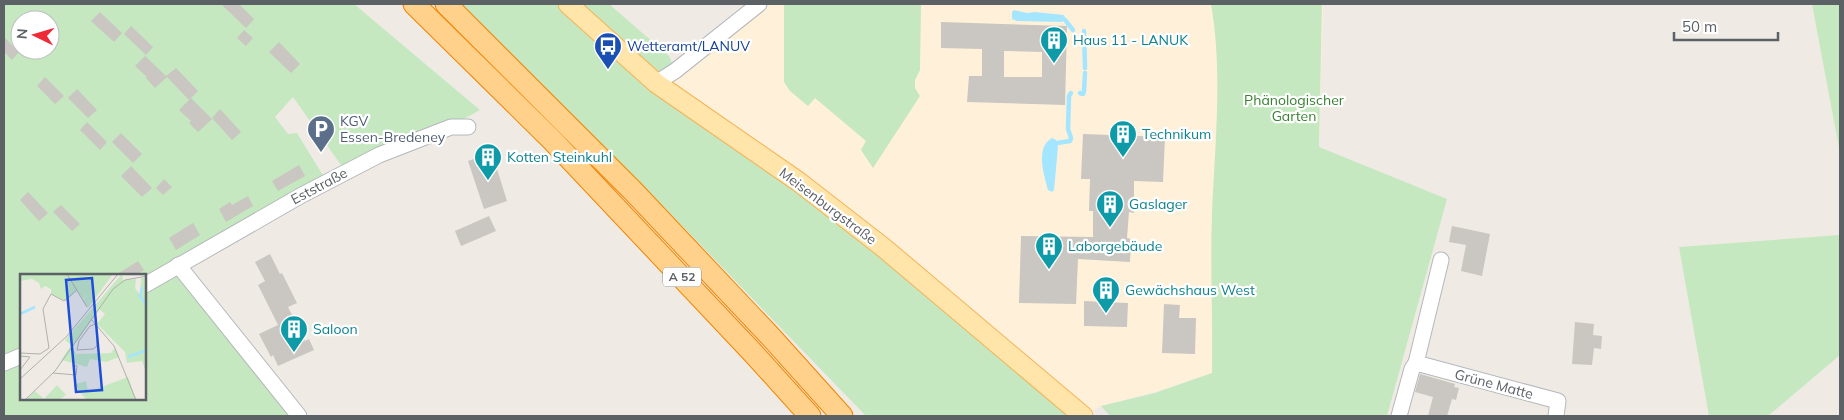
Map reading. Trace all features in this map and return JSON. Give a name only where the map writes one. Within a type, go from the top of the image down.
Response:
[{"type":"highway","name":"A 52","points":[[414,4],[558,146],[810,416]]},
{"type":"highway","name":"A 52","points":[[446,4],[640,198],[770,336],[842,416]]},
{"type":"main road","name":"Meisenburgstraße","points":[[568,4],[656,83],[732,138],[799,182],[876,242],[1083,416]]},
{"type":"street","points":[[656,83],[675,71],[759,4]]},
{"type":"street","name":"Eststraße","points":[[146,284],[302,195],[379,155],[451,127],[468,127]]},
{"type":"street","points":[[1399,416],[1412,369],[1416,363],[1441,260]]},
{"type":"street","points":[[178,265],[299,416]]},
{"type":"street","points":[[4,363],[20,356]]},
{"type":"street","name":"Grüne Matte","points":[[1416,363],[1558,401],[1556,416]]},
{"type":"shaded area","points":[[766,4],[1323,4],[1319,147],[1217,102],[1212,373],[1155,392],[1101,406],[1083,416],[665,84]]},
{"type":"green space","points":[[4,4],[354,4],[480,110],[451,126],[346,172],[293,97],[275,117],[288,134],[297,133],[327,182],[146,283],[146,274],[20,274],[20,400],[146,400],[146,284],[178,266],[299,416],[4,416]]},
{"type":"green space","points":[[462,4],[609,4],[669,56],[672,63],[654,82],[797,184],[1080,416],[866,416],[663,206]]},
{"type":"green space","points":[[784,4],[921,4],[920,70],[915,80],[915,88],[920,96],[873,168],[861,150],[866,141],[815,98],[808,106],[790,91],[784,82]]},
{"type":"green space","name":"Phänologischer Garten","points":[[1211,4],[1322,4],[1319,147],[1447,199],[1387,416],[1110,416],[1101,406],[1155,393],[1212,373],[1211,233],[1216,134],[1217,56]]},
{"type":"green space","points":[[1812,4],[1840,4],[1840,153]]},
{"type":"green space","points":[[1840,235],[1840,355],[1768,416],[1709,416],[1679,247]]},
{"type":"water","points":[[1014,10],[1027,13],[1064,15],[1065,17],[1062,22],[1017,21],[1012,19],[1012,12]]},
{"type":"water","points":[[1052,138],[1056,140],[1058,147],[1054,190],[1052,192],[1048,190],[1042,154],[1047,142]]},
{"type":"building","points":[[221,4],[239,4],[254,19],[246,28]]},
{"type":"building","points":[[100,12],[122,33],[114,42],[91,21]]},
{"type":"building","name":"Haus 11 - LANUK","points":[[941,22],[1067,26],[1065,105],[967,102],[969,76],[982,76],[982,49],[941,48]],"holes":[[[1004,51],[1042,52],[1042,77],[1004,77]]]},
{"type":"building","points":[[131,26],[153,47],[146,55],[124,34]]},
{"type":"building","points":[[244,30],[253,38],[246,46],[237,38]]},
{"type":"building","points":[[4,37],[10,43],[10,58],[4,52]]},
{"type":"building","points":[[279,42],[300,64],[291,73],[269,52]]},
{"type":"building","points":[[145,56],[166,76],[176,68],[198,91],[189,100],[167,77],[155,88],[135,66]]},
{"type":"building","points":[[45,77],[64,96],[55,104],[37,86]]},
{"type":"building","points":[[77,89],[97,110],[88,118],[68,98]]},
{"type":"building","points":[[191,98],[212,119],[198,132],[189,123],[191,121],[179,110]]},
{"type":"building","points":[[220,109],[241,132],[232,140],[212,118]]},
{"type":"building","points":[[87,122],[107,142],[100,150],[80,130]]},
{"type":"building","points":[[121,133],[142,154],[133,163],[112,142]]},
{"type":"building","points":[[1083,134],[1165,137],[1163,182],[1134,181],[1134,213],[1129,212],[1127,238],[1131,239],[1130,262],[1078,259],[1076,304],[1019,303],[1021,236],[1093,237],[1093,211],[1089,211],[1090,179],[1081,179]]},
{"type":"building","name":"Kotten Steinkuhl","points":[[492,153],[507,201],[484,209],[468,161]]},
{"type":"building","points":[[299,165],[305,176],[278,191],[272,181]]},
{"type":"building","points":[[131,166],[152,188],[142,197],[121,176]]},
{"type":"building","points":[[164,179],[172,187],[163,195],[156,188]]},
{"type":"building","points":[[28,192],[48,213],[39,221],[20,200]]},
{"type":"building","points":[[248,196],[253,206],[226,222],[219,209],[230,202],[232,205]]},
{"type":"building","points":[[61,205],[80,224],[72,231],[53,212]]},
{"type":"building","points":[[489,216],[496,231],[461,246],[455,231]]},
{"type":"building","points":[[193,223],[200,235],[176,250],[169,238]]},
{"type":"building","points":[[1452,226],[1490,234],[1482,276],[1461,271],[1466,245],[1449,242]]},
{"type":"building","points":[[270,254],[297,303],[288,307],[305,341],[309,339],[314,350],[278,366],[259,334],[278,325],[258,285],[265,281],[255,262]]},
{"type":"building","points":[[138,261],[144,270],[138,274],[118,274]]},
{"type":"building","name":"Gewächshaus West","points":[[1084,301],[1128,303],[1127,327],[1084,326]]},
{"type":"building","points":[[1164,304],[1180,305],[1179,318],[1196,318],[1195,354],[1162,353]]},
{"type":"building","points":[[1575,322],[1594,324],[1593,335],[1602,336],[1601,349],[1594,348],[1592,365],[1572,364]]},
{"type":"building","points":[[1420,374],[1455,384],[1454,387],[1459,388],[1456,400],[1452,399],[1447,416],[1428,416],[1433,397],[1415,392]]},
{"type":"waterway","points":[[1065,20],[1073,30]]},
{"type":"waterway","points":[[1084,31],[1085,68]]},
{"type":"waterway","points":[[1080,93],[1083,94],[1084,91],[1085,73]]},
{"type":"waterway","points":[[1057,143],[1070,141],[1071,138],[1068,129],[1069,96],[1071,93]]},
{"type":"place","name":"Haus 11 - LANUK","points":[[1054,64]]},
{"type":"place","name":"Wetteramt/LANUV","points":[[608,70]]},
{"type":"place","name":"KGV Essen-Bredeney","points":[[321,153]]},
{"type":"place","name":"Technikum","points":[[1123,158]]},
{"type":"place","name":"Kotten Steinkuhl","points":[[488,181]]},
{"type":"place","name":"Gaslager","points":[[1110,228]]},
{"type":"place","name":"Laborgebäude","points":[[1049,270]]},
{"type":"place","name":"Gewächshaus West","points":[[1106,314]]},
{"type":"place","name":"Saloon","points":[[294,353]]}]
